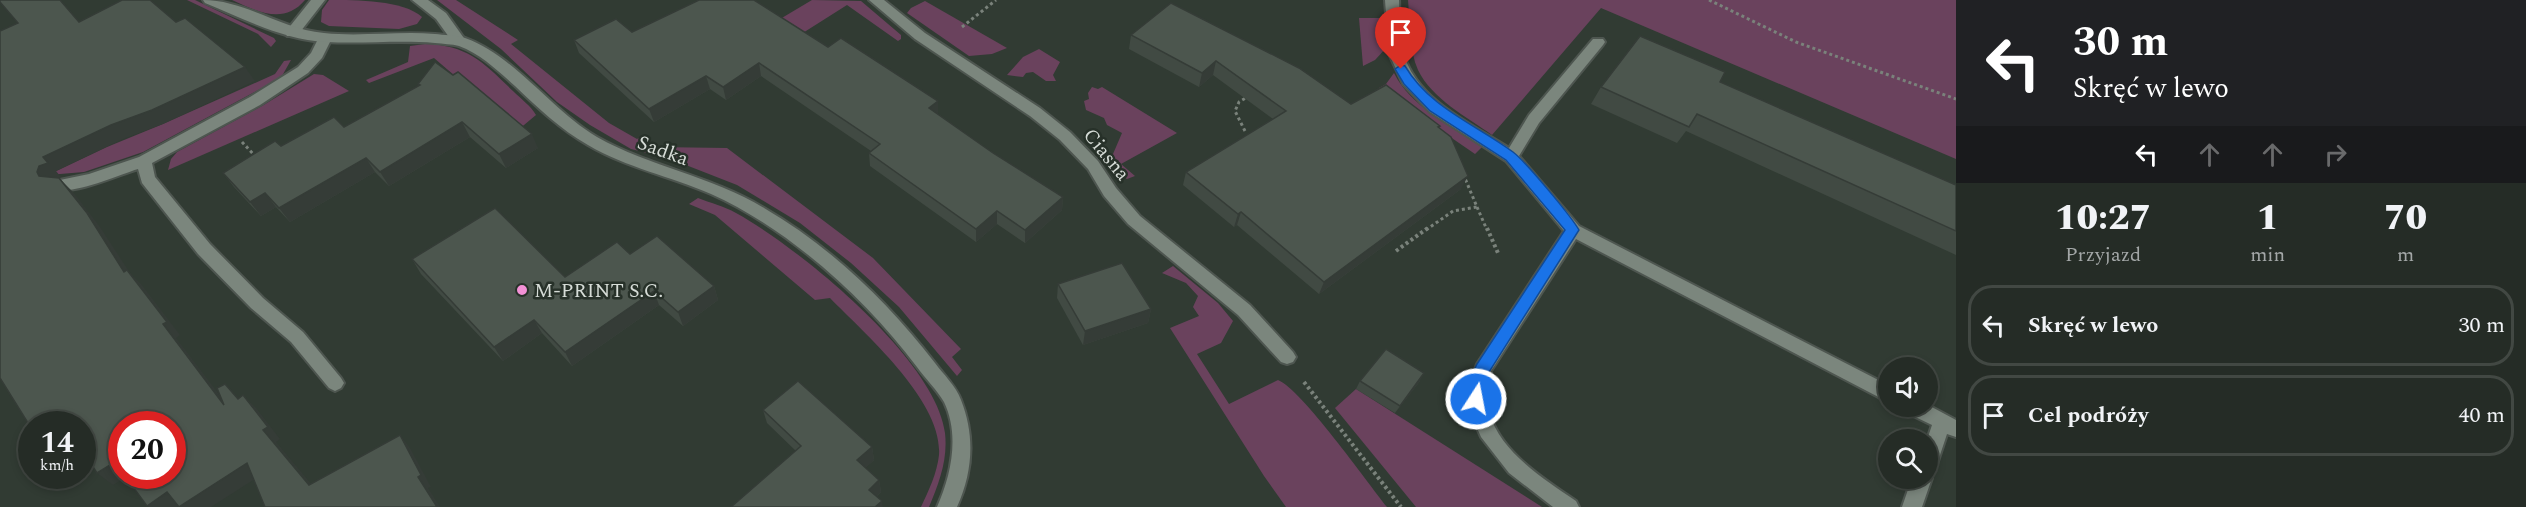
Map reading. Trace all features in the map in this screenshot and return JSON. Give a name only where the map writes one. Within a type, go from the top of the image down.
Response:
[{"type":"street","name":"Sadka","points":[[210,0],[292,33],[325,38],[423,38],[459,41],[478,49],[500,65],[562,121],[591,140],[624,158],[716,190],[759,212],[828,262],[862,292],[900,331],[952,399],[961,431],[961,457],[956,488],[947,507]]},
{"type":"street","points":[[292,33],[318,0]]},
{"type":"street","points":[[419,0],[441,16],[459,41]]},
{"type":"street","name":"Ciasna","points":[[876,0],[920,36],[1035,112],[1065,136],[1093,165],[1110,192],[1134,220],[1244,310],[1287,357]]},
{"type":"street","points":[[1392,0],[1396,54],[1408,81],[1435,108],[1510,157],[1573,230],[1878,389]]},
{"type":"street","points":[[61,185],[90,179],[144,161],[255,101],[303,70],[317,55],[325,38]]},
{"type":"street","points":[[1510,157],[1534,119],[1598,42]]},
{"type":"street","points":[[144,161],[148,179],[204,249],[257,303],[297,337],[335,383]]},
{"type":"street","points":[[1569,507],[1507,457],[1493,439],[1482,419],[1476,391],[1483,369],[1573,230]]},
{"type":"street","points":[[1932,417],[1949,426],[1938,446]]},
{"type":"street","points":[[1912,507],[1918,489]]},
{"type":"path","points":[[966,24],[996,0]]},
{"type":"path","points":[[1709,0],[1796,42],[1956,99]]},
{"type":"path","points":[[1245,131],[1234,111],[1239,102],[1259,90]]},
{"type":"path","points":[[239,139],[261,162]]},
{"type":"path","points":[[1460,165],[1498,253]]},
{"type":"path","points":[[1396,251],[1453,211],[1477,207]]},
{"type":"path","points":[[1287,357],[1310,392],[1401,507]]},
{"type":"shaded area","points":[[187,0],[195,0],[276,41],[271,47],[258,34]]},
{"type":"shaded area","points":[[232,0],[305,0],[297,8],[288,12],[270,14],[251,9]]},
{"type":"shaded area","points":[[329,0],[392,4],[414,11],[422,17],[417,24],[399,29],[329,26],[321,22],[322,10]]},
{"type":"shaded area","points":[[437,0],[456,0],[518,40],[511,44],[609,123],[637,139],[643,135],[656,147],[727,148],[873,258],[961,349],[952,357],[962,370],[957,376],[899,307],[851,263],[800,223],[737,185],[668,158],[631,149],[590,125],[557,102],[501,49]]},
{"type":"shaded area","points":[[812,0],[861,1],[901,35],[901,39],[898,41],[847,5],[787,43],[765,28]]},
{"type":"shaded area","points":[[1408,0],[1956,0],[1956,159],[1601,8],[1492,135],[1441,99],[1424,80],[1413,54]]},
{"type":"shaded area","points":[[925,1],[1007,48],[992,54],[969,56],[907,13],[911,8]]},
{"type":"shaded area","points":[[1359,18],[1385,18],[1387,47],[1375,60],[1363,66]]},
{"type":"shaded area","points":[[425,44],[453,48],[474,57],[493,72],[536,115],[518,130],[434,58],[369,83],[366,80],[408,62],[410,46]]},
{"type":"shaded area","points":[[1039,49],[1060,62],[1053,75],[1056,81],[1046,81],[1033,72],[1026,73],[1023,77],[1007,75],[1023,57]]},
{"type":"shaded area","points":[[291,60],[282,76],[143,152],[84,172],[48,175],[275,74],[284,61]]},
{"type":"shaded area","points":[[1394,73],[1410,96],[1445,123],[1482,147],[1475,154],[1379,88],[1386,84]]},
{"type":"shaded area","points":[[314,74],[323,75],[349,91],[168,170],[171,159],[177,152],[262,106]]},
{"type":"shaded area","points":[[1092,87],[1098,89],[1102,87],[1177,133],[1121,164],[1135,176],[1127,179],[1116,172],[1110,161],[1122,133],[1107,125],[1104,118],[1086,110],[1084,101],[1089,99],[1088,93]]},
{"type":"shaded area","points":[[698,198],[736,213],[794,251],[860,308],[891,340],[917,372],[936,404],[946,443],[944,462],[929,507],[921,507],[938,462],[937,434],[929,413],[915,391],[881,349],[830,298],[815,300],[715,215],[689,204]]},
{"type":"shaded area","points":[[1173,266],[1218,303],[1233,321],[1221,343],[1197,354],[1229,404],[1278,380],[1289,387],[1318,418],[1387,507],[1286,507],[1170,328],[1199,316],[1193,307],[1198,296],[1186,283],[1162,273]]},
{"type":"shaded area","points":[[1356,389],[1542,507],[1416,507],[1335,408]]},
{"type":"building","points":[[0,0],[60,0],[79,22],[122,0],[150,0],[176,22],[185,18],[245,67],[43,157],[48,163],[39,166],[37,172],[39,176],[59,178],[87,213],[124,272],[127,270],[167,322],[163,324],[224,405],[217,388],[225,384],[238,399],[243,395],[268,427],[263,430],[309,485],[400,435],[421,475],[418,477],[437,507],[265,507],[247,463],[179,507],[167,492],[147,506],[135,489],[186,489],[186,411],[108,411],[108,466],[97,473],[96,411],[21,411],[0,378],[0,31],[18,23]]},
{"type":"building","points":[[699,0],[754,0],[828,47],[841,38],[938,101],[929,108],[993,153],[1063,197],[1025,230],[997,211],[976,229],[869,153],[880,144],[759,63],[723,87],[706,76],[649,109],[574,40],[616,19],[632,32]]},
{"type":"building","points":[[1171,3],[1299,68],[1351,104],[1386,85],[1451,137],[1468,176],[1324,282],[1241,212],[1238,214],[1186,172],[1286,111],[1216,61],[1202,73],[1131,35]]},
{"type":"building","points":[[1640,36],[1725,72],[1720,82],[1956,185],[1956,231],[1697,114],[1689,127],[1601,87]]},
{"type":"building","points":[[435,62],[453,75],[458,72],[532,134],[499,154],[462,122],[380,172],[366,158],[279,208],[265,193],[250,202],[223,173],[275,141],[281,146],[334,117],[344,127],[420,85],[418,84]]},
{"type":"building","points":[[495,208],[565,277],[617,242],[630,254],[657,236],[714,286],[678,312],[654,291],[565,352],[534,320],[494,347],[412,259]]},
{"type":"building","points":[[1122,263],[1151,309],[1085,331],[1058,284]]},
{"type":"building","points":[[1386,349],[1424,373],[1400,406],[1360,381]]},
{"type":"building","points":[[798,381],[872,447],[857,460],[879,480],[869,490],[882,501],[875,507],[731,507],[801,446],[763,410]]},
{"type":"place","name":"M-PRINT S.C.","points":[[522,290]]},
{"type":"route","points":[[1401,69],[1408,81],[1435,108],[1510,157],[1573,230],[1483,369],[1477,383],[1476,399]]}]
